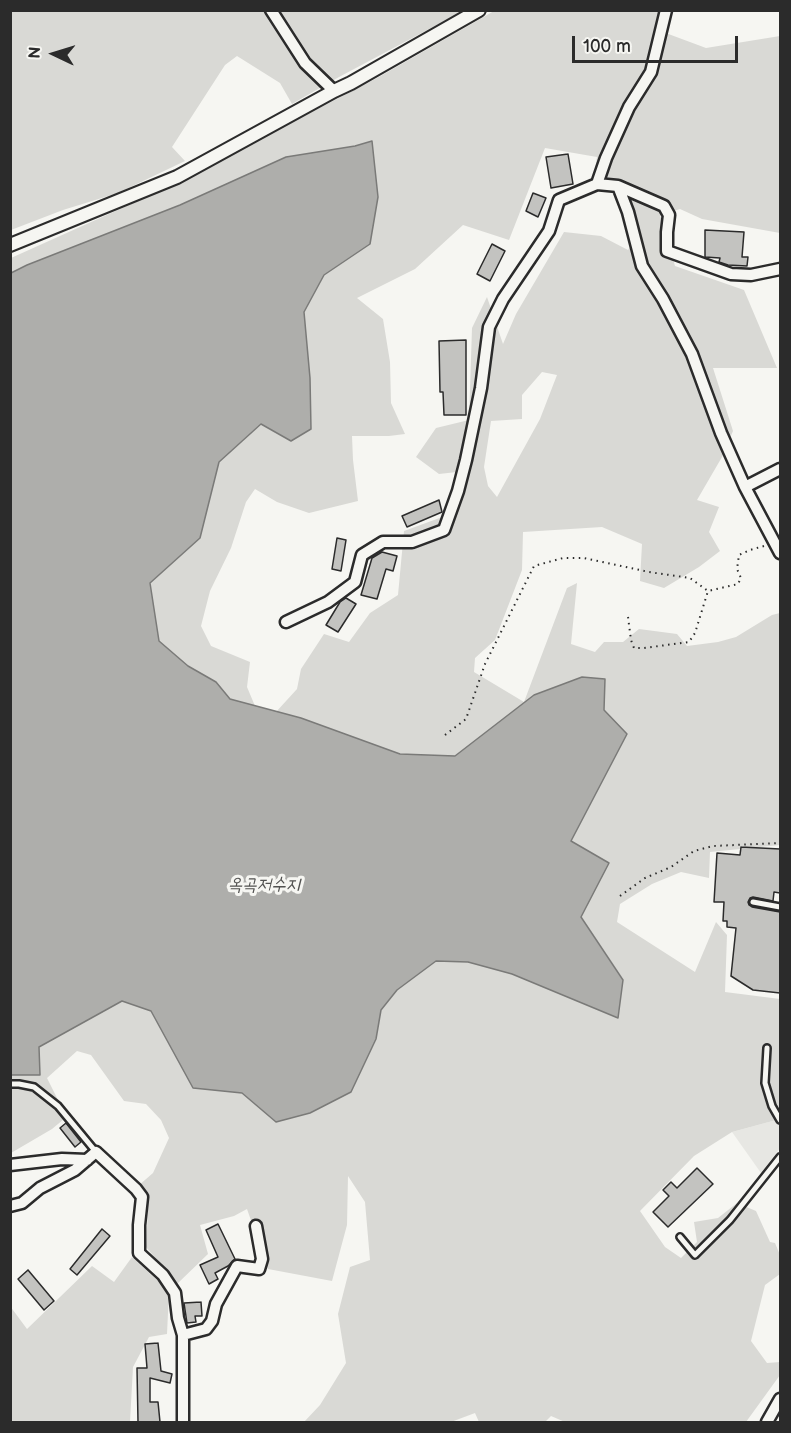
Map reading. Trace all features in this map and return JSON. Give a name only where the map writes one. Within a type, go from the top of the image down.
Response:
[{"type":"street","points":[[271,10],[305,63],[334,91]]},
{"type":"street","points":[[10,245],[177,177],[351,83],[479,10]]},
{"type":"street","points":[[597,184],[629,106],[651,72],[666,10]]},
{"type":"street","points":[[286,622],[328,602],[355,582],[362,555],[383,542],[412,542],[444,530],[466,460],[481,388],[489,327],[503,299],[549,231],[560,200],[597,184],[618,186],[664,206],[669,215],[667,251],[731,274],[751,276],[780,270]]},
{"type":"street","points":[[618,186],[628,212],[642,266],[663,299],[692,354],[721,433],[778,548]]},
{"type":"street","points":[[746,486],[780,470]]},
{"type":"street","points":[[10,1206],[22,1203],[40,1188],[75,1170],[96,1152],[136,1189],[142,1197],[139,1253],[163,1275],[175,1293],[183,1335],[183,1422]]},
{"type":"street","points":[[10,1165],[87,1160]]},
{"type":"street","points":[[183,1335],[206,1329],[212,1322],[216,1304],[237,1266],[259,1269],[262,1259],[256,1227]]},
{"type":"street","points":[[766,1422],[780,1399]]},
{"type":"lane","points":[[753,902],[780,907]]},
{"type":"lane","points":[[766,1048],[765,1083],[772,1106],[780,1120]]},
{"type":"lane","points":[[10,1084],[34,1087],[58,1106],[96,1152]]},
{"type":"lane","points":[[680,1237],[695,1255],[730,1220],[780,1157]]},
{"type":"path","points":[[445,735],[466,719],[485,664],[534,566],[563,558],[584,558],[690,578],[708,591],[738,584],[741,578],[737,568],[739,555],[750,550],[778,548]]},
{"type":"path","points":[[628,617],[634,648],[689,642],[708,591]]},
{"type":"path","points":[[620,896],[645,878],[671,867],[694,850],[714,846],[780,843]]},
{"type":"shaded area","points":[[11,11],[463,11],[292,104],[280,83],[237,56],[225,65],[172,147],[185,161],[118,193],[63,210],[11,230]]},
{"type":"shaded area","points":[[494,11],[661,11],[655,29],[706,48],[780,36],[780,233],[702,219],[680,209],[660,215],[675,266],[744,290],[777,368],[713,368],[733,431],[722,457],[697,500],[719,507],[709,532],[720,551],[664,588],[640,581],[642,544],[602,527],[523,532],[522,570],[495,640],[475,658],[474,672],[524,702],[567,588],[577,583],[571,644],[595,652],[604,642],[623,642],[639,629],[677,634],[687,646],[718,642],[736,637],[772,615],[780,613],[780,845],[710,852],[709,878],[681,872],[652,884],[620,904],[617,922],[695,972],[716,922],[727,935],[725,992],[780,999],[780,1119],[732,1132],[694,1156],[640,1211],[665,1247],[681,1258],[697,1242],[694,1222],[718,1218],[737,1203],[756,1211],[770,1242],[775,1243],[780,1255],[780,1274],[765,1285],[751,1341],[767,1363],[780,1362],[780,1375],[746,1422],[565,1422],[551,1416],[545,1422],[479,1422],[475,1413],[451,1422],[304,1422],[320,1405],[346,1363],[338,1314],[350,1267],[370,1260],[365,1202],[348,1176],[347,1225],[332,1281],[268,1269],[247,1209],[234,1216],[200,1225],[208,1254],[177,1284],[146,1247],[148,1211],[138,1186],[153,1173],[169,1138],[161,1120],[146,1104],[124,1101],[91,1055],[77,1051],[47,1078],[57,1098],[70,1114],[52,1129],[11,1153],[11,1075],[40,1075],[38,1047],[122,1001],[151,1011],[193,1087],[242,1093],[276,1122],[310,1113],[351,1092],[376,1040],[381,1010],[397,990],[436,961],[468,962],[512,974],[618,1017],[623,979],[581,917],[571,841],[627,734],[534,695],[455,757],[400,754],[301,718],[276,712],[297,689],[301,669],[324,634],[349,642],[370,613],[398,595],[404,531],[445,516],[457,472],[439,474],[416,457],[436,428],[469,420],[472,328],[487,297],[503,344],[516,314],[564,232],[601,236],[628,250],[633,243],[616,189],[594,177],[597,157],[545,148],[509,240],[463,225],[415,269],[357,298],[383,319],[390,362],[391,403],[405,434],[352,436],[358,501],[309,513],[277,502],[255,489],[246,502],[231,548],[210,591],[201,626],[211,646],[250,662],[247,687],[255,706],[230,699],[216,682],[188,666],[159,641],[150,583],[200,538],[219,462],[262,424],[291,441],[310,378],[304,312],[324,275],[370,244],[372,141],[355,146],[286,157],[180,205],[11,273],[11,258],[160,191],[377,78]],"holes":[[[542,372],[557,375],[540,419],[497,497],[488,486],[484,467],[491,421],[522,419],[522,395]]]},
{"type":"shaded area","points":[[780,1119],[780,1148],[761,1173],[732,1132]]},
{"type":"shaded area","points":[[132,1257],[169,1291],[167,1334],[149,1337],[133,1367],[130,1422],[11,1422],[10,1306],[27,1329],[92,1266],[114,1282]]},
{"type":"water","name":"옥곡저수지","points":[[372,141],[378,197],[370,244],[324,275],[304,312],[310,378],[311,429],[291,441],[261,424],[219,462],[200,538],[150,583],[159,641],[188,666],[216,682],[230,699],[301,718],[400,754],[455,756],[534,695],[582,677],[605,679],[604,710],[627,734],[571,841],[609,863],[581,917],[623,980],[618,1018],[512,974],[468,962],[436,961],[397,990],[381,1010],[376,1039],[351,1092],[310,1113],[276,1122],[242,1093],[193,1088],[151,1011],[122,1001],[39,1047],[40,1075],[11,1075],[11,273],[180,205],[286,157],[355,146]]},
{"type":"building","points":[[568,154],[573,184],[551,188],[546,157]]},
{"type":"building","points":[[533,193],[546,198],[538,217],[526,211]]},
{"type":"building","points":[[705,230],[744,232],[742,257],[748,257],[747,266],[728,265],[719,262],[720,258],[705,257]]},
{"type":"building","points":[[492,244],[505,251],[490,281],[477,274]]},
{"type":"building","points":[[466,340],[466,415],[444,415],[443,392],[440,392],[439,341]]},
{"type":"building","points":[[439,500],[442,512],[407,527],[402,516]]},
{"type":"building","points":[[337,538],[346,540],[341,571],[332,569]]},
{"type":"building","points":[[382,552],[397,556],[393,571],[386,569],[377,599],[361,595],[372,558]]},
{"type":"building","points":[[346,598],[356,604],[338,632],[326,625],[340,602]]},
{"type":"building","points":[[741,847],[780,849],[780,893],[774,892],[773,901],[753,897],[748,902],[752,907],[780,912],[780,993],[753,990],[731,976],[736,928],[727,927],[727,921],[723,921],[724,902],[714,902],[717,853],[740,855]]},
{"type":"building","points":[[66,1123],[81,1142],[75,1147],[60,1128]]},
{"type":"building","points":[[697,1168],[713,1184],[668,1227],[653,1212],[669,1196],[663,1190],[671,1182],[677,1188]]},
{"type":"building","points":[[218,1224],[235,1259],[215,1273],[218,1279],[209,1284],[200,1265],[218,1257],[206,1230]]},
{"type":"building","points":[[102,1229],[110,1236],[77,1275],[70,1269]]},
{"type":"building","points":[[28,1270],[54,1301],[44,1310],[18,1279]]},
{"type":"building","points":[[201,1302],[202,1316],[195,1316],[196,1322],[187,1323],[184,1303]]},
{"type":"building","points":[[158,1343],[161,1371],[172,1374],[170,1383],[150,1378],[150,1402],[158,1402],[160,1422],[138,1422],[137,1368],[147,1368],[145,1344]]}]
